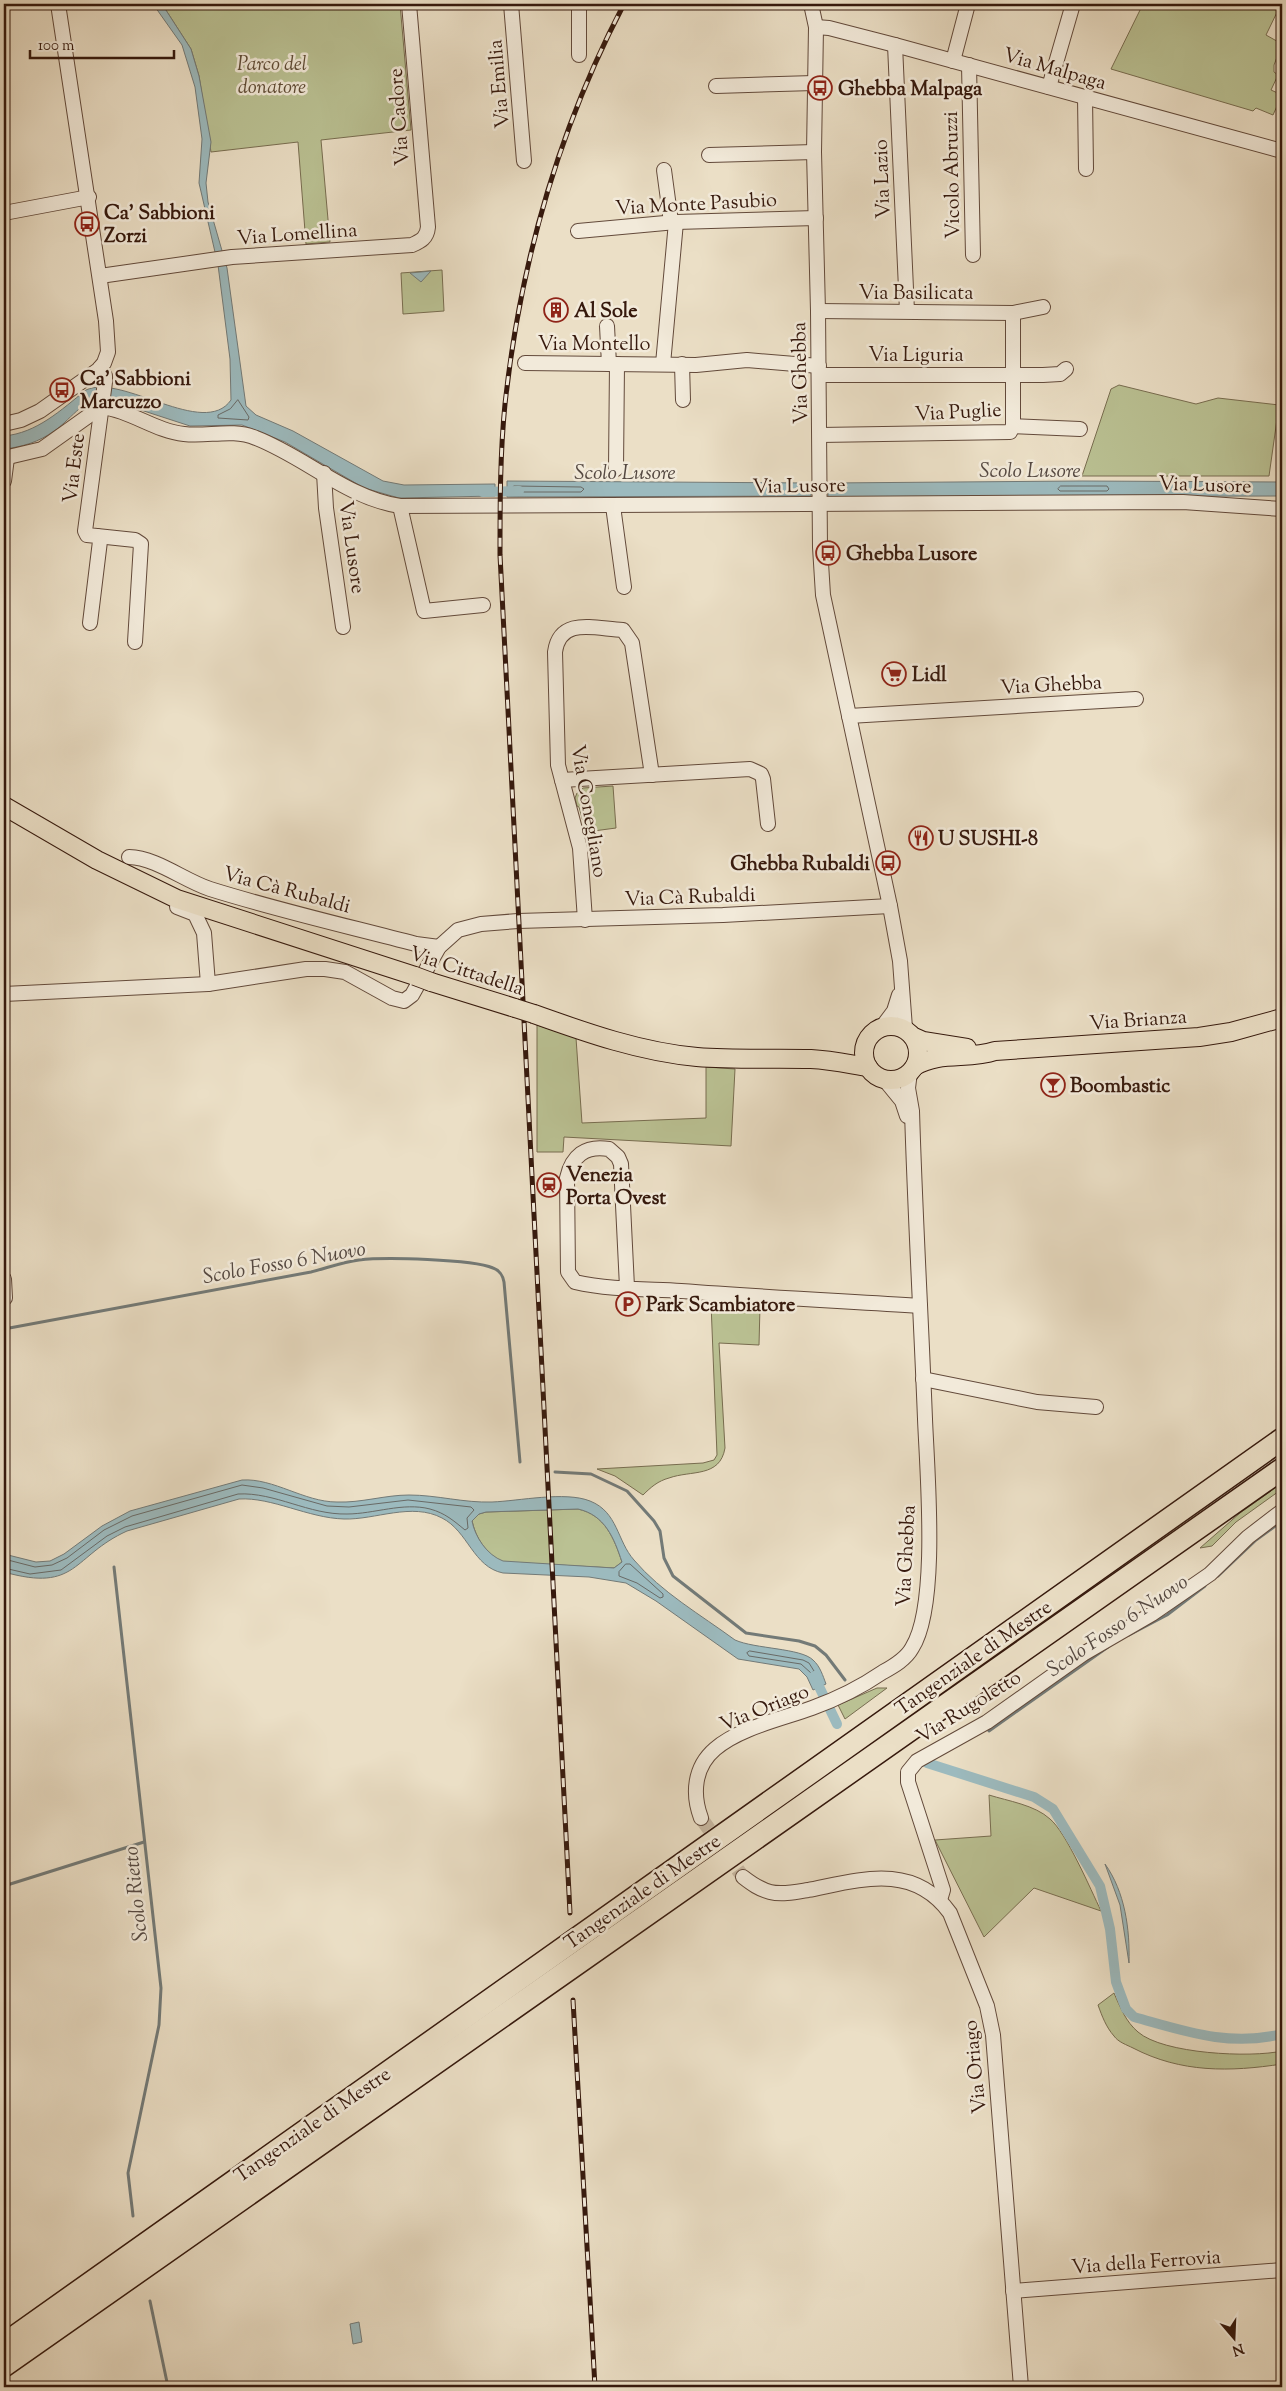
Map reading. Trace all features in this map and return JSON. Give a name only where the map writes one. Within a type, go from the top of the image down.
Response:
[{"type":"highway","points":[[1249,1463],[1270,1435],[1282,1426]]},
{"type":"highway","name":"Tangenziale di Mestre","points":[[4,2344],[1282,1439]]},
{"type":"highway","name":"Tangenziale di Mestre","points":[[4,2366],[1282,1469]]},
{"type":"main road","name":"Via Cittadella","points":[[4,806],[125,865],[177,899],[600,1036],[673,1054],[742,1060],[811,1059],[849,1062],[868,1067]]},
{"type":"main road","name":"Via Brianza","points":[[909,1033],[923,1041],[995,1051],[1199,1036],[1231,1032],[1282,1018]]},
{"type":"main road","points":[[894,1026],[909,1033],[918,1052],[913,1069],[898,1079],[884,1079],[868,1067],[864,1059],[866,1041],[882,1027],[894,1026]]},
{"type":"main road","name":"Via Cittadella","points":[[811,1059],[849,1051],[866,1041]]},
{"type":"main road","name":"Via Brianza","points":[[913,1069],[925,1060],[985,1054],[995,1051]]},
{"type":"street","points":[[4,424],[21,420],[40,411],[100,368],[106,360],[108,349],[89,197],[58,4]]},
{"type":"street","name":"Via Cadore","points":[[409,4],[428,227]]},
{"type":"street","name":"Via Emilia","points":[[511,4],[524,161]]},
{"type":"street","points":[[579,4],[579,55]]},
{"type":"street","name":"Via Ghebba","points":[[811,4],[816,27],[814,152],[820,435],[820,547],[823,594],[890,906],[909,1033]]},
{"type":"street","points":[[953,61],[968,4]]},
{"type":"street","points":[[1049,87],[1073,4]]},
{"type":"street","name":"Via Malpaga","points":[[816,27],[829,28],[896,45],[1282,152]]},
{"type":"street","name":"Via Lazio","points":[[896,45],[907,311]]},
{"type":"street","name":"Vicolo Abruzzi","points":[[969,65],[973,255]]},
{"type":"street","points":[[716,86],[814,83]]},
{"type":"street","points":[[1085,97],[1086,169]]},
{"type":"street","points":[[709,155],[814,152]]},
{"type":"street","name":"Via Montello","points":[[663,364],[674,222],[664,170]]},
{"type":"street","points":[[4,212],[89,197]]},
{"type":"street","name":"Via Monte Pasubio","points":[[578,231],[674,222],[816,218]]},
{"type":"street","name":"Via Lomellina","points":[[100,276],[232,257],[412,245],[423,240],[427,234],[428,227]]},
{"type":"street","points":[[1013,313],[1043,307]]},
{"type":"street","name":"Via Basilicata","points":[[818,312],[1013,313]]},
{"type":"street","name":"Via Puglie","points":[[820,435],[1010,432],[1013,426],[1013,313]]},
{"type":"street","points":[[607,326],[613,364],[616,469]]},
{"type":"street","name":"Via Montello","points":[[525,363],[682,364],[747,360],[819,370]]},
{"type":"street","points":[[682,364],[683,400]]},
{"type":"street","name":"Via Este","points":[[97,536],[87,535],[85,531],[105,382],[105,376],[100,368]]},
{"type":"street","name":"Via Liguria","points":[[819,370],[1060,374],[1066,369]]},
{"type":"street","points":[[4,481],[5,458],[30,453],[54,442],[101,404]]},
{"type":"street","name":"Via Lusore","points":[[101,404],[182,434],[225,432],[254,437],[300,458],[368,499],[400,506],[1183,502],[1247,505],[1282,509]]},
{"type":"street","points":[[1013,426],[1080,429]]},
{"type":"street","name":"Via Lusore","points":[[324,473],[326,508],[343,627]]},
{"type":"street","points":[[400,506],[424,611],[483,605]]},
{"type":"street","points":[[613,506],[624,587]]},
{"type":"street","points":[[90,623],[100,541],[97,536]]},
{"type":"street","points":[[97,536],[135,540],[140,544],[135,642]]},
{"type":"street","name":"Via Conegliano","points":[[585,920],[580,848],[558,766],[555,652],[558,636],[574,628],[623,630],[630,638],[652,775]]},
{"type":"street","name":"Via Ghebba","points":[[849,716],[1136,699]]},
{"type":"street","points":[[562,780],[756,771],[763,779],[768,824]]},
{"type":"street","name":"Via Cà Rubaldi","points":[[125,865],[144,859],[194,884],[226,894],[416,944],[439,947]]},
{"type":"street","points":[[125,865],[127,882],[136,889],[195,914],[204,933],[208,984]]},
{"type":"street","name":"Via Cà Rubaldi","points":[[4,994],[208,984],[306,969],[325,969],[345,972],[392,998],[404,1001],[412,995],[439,947],[458,930],[481,924],[890,906]]},
{"type":"street","points":[[204,933],[213,921],[231,918]]},
{"type":"street","name":"Via Ghebba","points":[[882,1027],[894,1011],[902,977]]},
{"type":"street","name":"Via Ghebba","points":[[842,1696],[900,1661],[912,1650],[922,1621],[928,1582],[929,1531],[924,1379],[911,1132],[912,1111],[908,1088],[913,1069]]},
{"type":"street","name":"Via Ghebba","points":[[884,1079],[902,1100],[911,1132]]},
{"type":"street","points":[[623,1287],[620,1164],[618,1157],[609,1148],[592,1148],[577,1155],[569,1168],[566,1178],[568,1272],[575,1282],[623,1287],[920,1306]]},
{"type":"street","points":[[4,1279],[5,1298]]},
{"type":"street","points":[[924,1379],[1037,1402],[1096,1407]]},
{"type":"street","name":"Via Rugoletto","points":[[940,1900],[943,1890],[908,1782],[908,1772],[917,1761],[986,1722],[1083,1654],[1152,1614],[1210,1574],[1248,1537],[1282,1512]]},
{"type":"street","name":"Via Oriago","points":[[702,1818],[696,1802],[696,1786],[704,1762],[715,1749],[729,1740],[758,1727],[842,1696]]},
{"type":"street","name":"Via Oriago","points":[[743,1877],[755,1886],[780,1893],[863,1878],[894,1878],[918,1887],[940,1900],[956,1925],[986,2006],[993,2035],[1021,2387]]},
{"type":"street","name":"Via della Ferrovia","points":[[1013,2291],[1282,2270]]},
{"type":"green space","name":"Parco del donatore","points":[[162,4],[400,4],[411,130],[321,140],[330,242],[306,244],[298,142],[211,152],[199,76],[191,49]]},
{"type":"green space","points":[[1143,4],[1281,4],[1266,35],[1282,44],[1274,65],[1274,72],[1278,75],[1271,90],[1282,95],[1273,115],[1256,108],[1253,111],[1111,69]]},
{"type":"green space","points":[[442,270],[444,311],[403,314],[401,273]]},
{"type":"green space","points":[[1119,385],[1196,404],[1218,398],[1279,405],[1269,476],[1082,476],[1111,389]]},
{"type":"green space","points":[[613,786],[616,828],[586,832],[575,798],[577,793],[583,788]]},
{"type":"green space","points":[[537,1025],[576,1038],[582,1123],[706,1118],[706,1067],[735,1069],[731,1146],[564,1137],[563,1152],[537,1152]]},
{"type":"green space","points":[[711,1303],[760,1306],[759,1345],[719,1343],[725,1448],[722,1458],[711,1469],[665,1479],[643,1495],[615,1476],[597,1469],[703,1463],[714,1460],[717,1455]]},
{"type":"green space","points":[[1282,1483],[1282,1489],[1236,1522],[1212,1546],[1200,1548],[1240,1513]]},
{"type":"green space","points":[[578,1509],[595,1516],[612,1536],[622,1562],[614,1568],[503,1562],[487,1551],[476,1533],[472,1520],[479,1514],[486,1512]]},
{"type":"green space","points":[[877,1688],[887,1688],[845,1719],[838,1705]]},
{"type":"green space","points":[[989,1795],[1037,1810],[1050,1819],[1071,1848],[1101,1911],[1034,1888],[984,1937],[935,1840],[991,1836]]},
{"type":"green space","points":[[1114,1993],[1130,2024],[1138,2032],[1150,2039],[1186,2050],[1229,2054],[1282,2051],[1282,2064],[1225,2069],[1206,2068],[1169,2062],[1151,2056],[1120,2042],[1106,2025],[1098,2005]]},
{"type":"water","points":[[153,4],[162,4],[191,49],[199,76],[211,142],[206,183],[208,202],[227,268],[246,406],[256,415],[293,431],[383,481],[404,485],[495,484],[495,496],[399,498],[364,488],[285,442],[242,425],[190,426],[101,397],[88,402],[48,435],[24,445],[4,449],[4,436],[16,434],[38,425],[58,413],[86,390],[101,387],[120,390],[183,409],[202,412],[218,410],[231,400],[230,359],[218,265],[199,183],[202,139],[195,87],[182,45]]},
{"type":"water","points":[[431,271],[421,282],[410,273]]},
{"type":"water","points":[[507,481],[811,483],[811,496],[507,497]]},
{"type":"water","points":[[1282,482],[1282,496],[828,497],[828,483]]},
{"type":"water","points":[[242,1480],[254,1480],[313,1498],[337,1502],[409,1495],[482,1502],[542,1497],[580,1498],[590,1501],[606,1512],[612,1519],[628,1552],[634,1560],[656,1582],[682,1603],[735,1640],[807,1656],[818,1665],[826,1684],[813,1690],[807,1677],[799,1669],[738,1659],[656,1601],[626,1583],[589,1577],[503,1573],[493,1569],[484,1564],[451,1524],[430,1513],[406,1512],[344,1519],[317,1515],[264,1501],[239,1499],[127,1531],[109,1541],[73,1569],[61,1575],[47,1578],[28,1577],[4,1572],[4,1554],[36,1562],[50,1561],[64,1554],[102,1526],[130,1511]],"holes":[[[578,1509],[587,1512],[602,1522],[616,1544],[622,1562],[614,1568],[503,1561],[483,1545],[472,1521],[479,1514],[486,1512]]]},
{"type":"water","points":[[1105,1864],[1117,1886],[1125,1911],[1129,1963],[1120,1905]]},
{"type":"water","points":[[359,2322],[362,2342],[353,2344],[350,2324]]},
{"type":"waterway","name":"Scolo Lusore","points":[[483,492],[519,491]]},
{"type":"waterway","name":"Scolo Fosso 6 Nuovo","points":[[4,1329],[311,1272],[359,1260],[428,1260],[482,1265],[497,1270],[502,1275],[504,1282],[520,1462]]},
{"type":"waterway","name":"Scolo Fosso 6 Nuovo","points":[[555,1472],[591,1474],[627,1491],[654,1521],[660,1531],[664,1558],[673,1576],[746,1633],[799,1641],[815,1646],[826,1655],[845,1680]]},
{"type":"waterway","name":"Scolo Fosso 6 Nuovo","points":[[1218,1576],[1256,1540],[1282,1521]]},
{"type":"waterway","name":"Scolo Rietto","points":[[114,1567],[161,1988],[159,2025],[128,2173],[133,2216]]},
{"type":"waterway","name":"Scolo Fosso 6 Nuovo","points":[[1129,1635],[1167,1615],[1205,1586]]},
{"type":"waterway","name":"Scolo Fosso 6 Nuovo","points":[[989,1731],[1108,1647]]},
{"type":"waterway","points":[[814,1676],[837,1724]]},
{"type":"waterway","points":[[927,1763],[1034,1797],[1053,1809],[1100,1886],[1110,1929],[1116,1982],[1126,2009],[1134,2017],[1207,2036],[1243,2039],[1282,2034]]},
{"type":"waterway","points":[[4,1886],[144,1842]]},
{"type":"waterway","name":"Scolo Rietto","points":[[150,2301],[168,2387]]},
{"type":"tunnel","points":[[701,1818],[743,1877]]},
{"type":"railway","points":[[570,1913],[500,555],[501,479],[503,423],[512,352],[532,249],[546,198],[580,99],[624,4]]},
{"type":"railway","points":[[573,2000],[595,2387]]},
{"type":"place","name":"Ghebba Malpaga","points":[[820,88]]},
{"type":"place","name":"Ca' Sabbioni Zorzi","points":[[87,224]]},
{"type":"place","name":"Al Sole","points":[[556,310]]},
{"type":"place","name":"Ca' Sabbioni Marcuzzo","points":[[62,390]]},
{"type":"place","name":"Ghebba Lusore","points":[[828,553]]},
{"type":"place","name":"Lidl","points":[[894,674]]},
{"type":"place","name":"U SUSHI-8","points":[[921,838]]},
{"type":"place","name":"Ghebba Rubaldi","points":[[888,863]]},
{"type":"place","name":"Boombastic","points":[[1053,1085]]},
{"type":"place","name":"Venezia Porta Ovest","points":[[549,1185]]},
{"type":"place","name":"Park Scambiatore","points":[[628,1304]]}]
